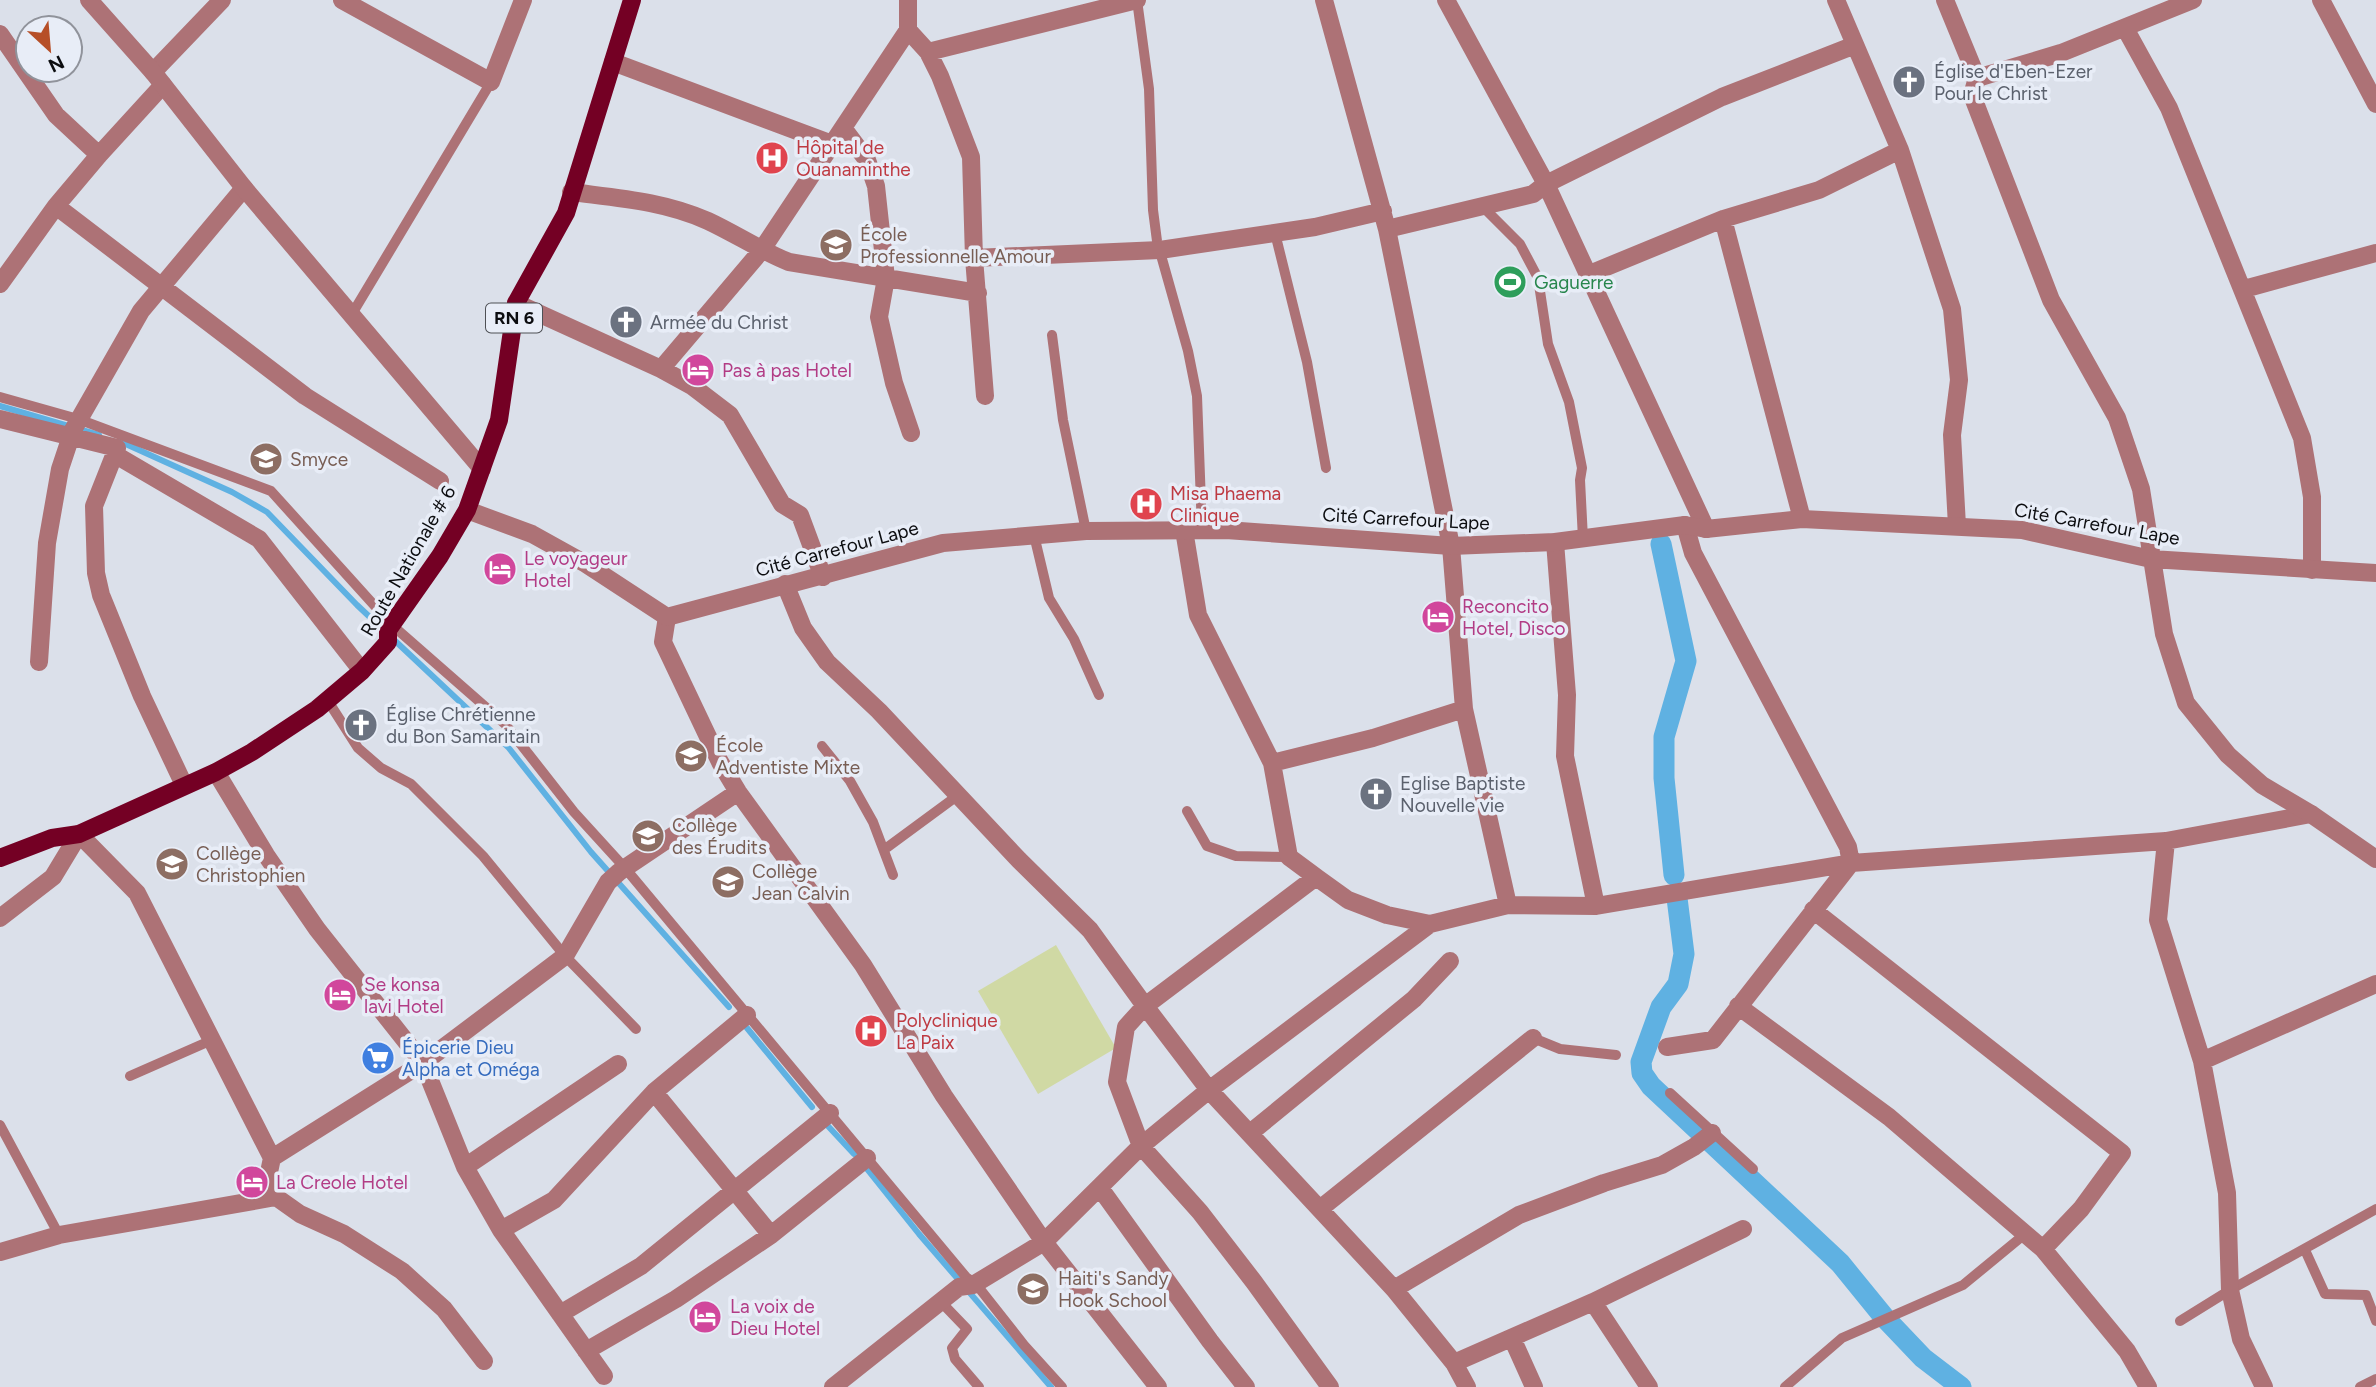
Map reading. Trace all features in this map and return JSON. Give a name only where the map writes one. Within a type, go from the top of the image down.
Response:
[{"type":"main road","name":"Route Nationale # 6","points":[[0,858],[52,838],[79,834],[216,772],[252,752],[328,701],[362,670],[440,556],[467,510],[499,420],[516,303],[566,213],[632,0]]},
{"type":"street","points":[[89,0],[158,78],[244,188],[482,469]]},
{"type":"street","points":[[0,284],[56,206],[222,0]]},
{"type":"street","points":[[342,0],[491,82],[523,0]]},
{"type":"street","points":[[661,369],[761,251],[908,30],[908,0]]},
{"type":"street","points":[[928,52],[1137,0]]},
{"type":"street","points":[[1324,0],[1387,229],[1451,546],[1464,709],[1508,905]]},
{"type":"street","points":[[1446,0],[1546,184],[1706,529]]},
{"type":"street","points":[[1836,0],[1900,149],[1952,309],[1959,380],[1952,435],[1957,526]]},
{"type":"street","points":[[1945,0],[1977,78],[1972,95],[2051,300],[2117,418],[2141,489],[2164,634],[2186,703],[2228,755],[2262,785],[2311,814],[2376,859]]},
{"type":"street","points":[[1977,78],[2062,52],[2193,0]]},
{"type":"street","points":[[2320,0],[2375,100]]},
{"type":"street","points":[[2125,28],[2169,108],[2302,438],[2312,497],[2312,570]]},
{"type":"street","points":[[908,30],[928,52],[945,87],[971,157],[974,258],[985,396]]},
{"type":"street","points":[[0,34],[56,115],[99,155]]},
{"type":"street","points":[[1387,229],[1533,194],[1546,184],[1722,97],[1855,45]]},
{"type":"street","points":[[612,62],[832,144]]},
{"type":"street","points":[[843,128],[867,160],[876,186],[886,278],[879,317],[894,383],[911,433]]},
{"type":"street","points":[[1587,275],[1723,219],[1819,190],[1900,149]]},
{"type":"street","points":[[39,662],[47,542],[60,469],[74,427],[141,311],[244,188]]},
{"type":"street","points":[[571,192],[653,202],[707,221],[761,251],[789,262],[978,293]]},
{"type":"street","points":[[56,206],[305,396],[440,481]]},
{"type":"street","points":[[974,258],[1160,250],[1315,227],[1383,211]]},
{"type":"street","points":[[1723,219],[1802,519]]},
{"type":"street","points":[[2244,289],[2376,253]]},
{"type":"street","points":[[516,303],[661,369],[692,386],[730,415],[782,504],[800,515],[823,577]]},
{"type":"street","points":[[0,419],[74,427],[117,448],[94,506],[96,573],[101,595],[142,696],[184,785]]},
{"type":"street","points":[[114,454],[259,539],[362,670]]},
{"type":"street","points":[[467,510],[533,534],[586,564],[667,617],[663,642],[720,762],[738,792],[863,965],[944,1096],[1044,1242],[1158,1387]]},
{"type":"street","name":"Cité Carrefour Lape","points":[[667,617],[943,543],[1086,531],[1226,530],[1451,546],[1555,542],[1685,525],[1706,529],[1802,519],[2022,530],[2151,559],[2376,573]]},
{"type":"street","points":[[1667,1046],[1713,1040],[1851,863],[1848,847],[1693,553],[1685,525]]},
{"type":"street","points":[[1193,530],[1198,615],[1272,764],[1289,858],[1348,900],[1387,915],[1430,924]]},
{"type":"street","points":[[1555,542],[1567,695],[1565,756],[1596,906]]},
{"type":"street","points":[[785,584],[803,628],[827,662],[1090,930],[1209,1090],[1394,1289],[1454,1363],[1467,1387]]},
{"type":"street","points":[[1272,764],[1373,738],[1464,709]]},
{"type":"street","points":[[216,772],[266,855],[317,929],[423,1063],[465,1167],[501,1230],[604,1376]]},
{"type":"street","points":[[272,1158],[423,1063],[565,956],[618,874],[738,792]]},
{"type":"street","points":[[841,1385],[941,1302],[1044,1242],[1141,1146],[1209,1090],[1430,924],[1508,905],[1596,906],[1851,863],[2166,841],[2311,814]]},
{"type":"street","points":[[0,918],[53,877],[79,834],[137,893],[272,1158],[268,1177],[276,1197],[300,1214],[344,1234],[402,1271],[444,1309],[484,1361]]},
{"type":"street","points":[[2166,841],[2158,920],[2202,1061],[2227,1193],[2230,1290],[2241,1339],[2264,1387]]},
{"type":"street","points":[[1316,877],[1144,1006],[1126,1027],[1117,1082],[1141,1146],[1200,1212],[1330,1387]]},
{"type":"street","points":[[1813,910],[2122,1153],[2081,1209],[2043,1249]]},
{"type":"street","points":[[1250,1133],[1414,999],[1450,961]]},
{"type":"street","points":[[2202,1061],[2376,984]]},
{"type":"street","points":[[1738,1006],[1889,1117],[2043,1249],[2127,1350],[2148,1387]]},
{"type":"street","points":[[501,1230],[554,1200],[654,1092],[747,1015]]},
{"type":"street","points":[[1321,1208],[1533,1038]]},
{"type":"street","points":[[465,1167],[618,1064]]},
{"type":"street","points":[[654,1092],[771,1236]]},
{"type":"street","points":[[560,1314],[641,1266],[830,1113]]},
{"type":"street","points":[[1394,1289],[1519,1215],[1604,1183],[1662,1166],[1708,1136]]},
{"type":"street","points":[[586,1350],[676,1299],[771,1236],[867,1158]]},
{"type":"street","points":[[1100,1188],[1247,1387]]},
{"type":"street","points":[[0,1252],[59,1235],[276,1197]]},
{"type":"street","points":[[1454,1363],[1593,1302],[1743,1229]]},
{"type":"street","points":[[1593,1302],[1649,1387]]},
{"type":"street","points":[[1512,1338],[1534,1387]]},
{"type":"lane","points":[[1137,0],[1149,89],[1153,210],[1160,250],[1188,351],[1197,396],[1193,530]]},
{"type":"lane","points":[[352,314],[491,82]]},
{"type":"lane","points":[[1482,206],[1520,244],[1538,278],[1548,344],[1569,402],[1582,468],[1580,480],[1583,539]]},
{"type":"lane","points":[[1275,233],[1307,362],[1326,468]]},
{"type":"lane","points":[[1052,335],[1063,420],[1086,531]]},
{"type":"lane","points":[[0,397],[74,427],[271,491],[389,632],[505,724],[574,812],[618,874],[747,1015],[966,1277],[969,1285],[1062,1387]]},
{"type":"lane","points":[[1034,535],[1049,598],[1074,639],[1099,695]]},
{"type":"lane","points":[[328,701],[358,748],[381,768],[411,784],[483,856],[565,956],[636,1029]]},
{"type":"lane","points":[[822,746],[850,781],[885,849],[894,875]]},
{"type":"lane","points":[[885,849],[957,796]]},
{"type":"lane","points":[[1187,811],[1207,846],[1236,856],[1289,858]]},
{"type":"lane","points":[[1533,1038],[1560,1049],[1616,1055]]},
{"type":"lane","points":[[130,1076],[212,1040]]},
{"type":"lane","points":[[1670,1093],[1708,1136],[1753,1169]]},
{"type":"lane","points":[[0,1125],[59,1235]]},
{"type":"lane","points":[[2180,1321],[2230,1290],[2376,1209]]},
{"type":"lane","points":[[1785,1387],[1799,1372],[1842,1338],[1963,1285],[2025,1234]]},
{"type":"lane","points":[[2305,1250],[2325,1294],[2366,1296],[2376,1321]]},
{"type":"lane","points":[[941,1302],[967,1329],[952,1348],[955,1359],[979,1387]]},
{"type":"lane","points":[[2360,1387],[2376,1378]]},
{"type":"green space","points":[[1056,945],[1116,1048],[1038,1094],[978,991]]},
{"type":"waterway","points":[[0,406],[99,435]]},
{"type":"waterway","points":[[119,441],[232,492],[267,512],[357,605],[508,747],[591,852],[729,1007]]},
{"type":"waterway","points":[[1661,544],[1686,661],[1664,737],[1664,778],[1674,875]]},
{"type":"waterway","points":[[1677,898],[1684,954],[1678,984],[1661,1007],[1641,1062],[1642,1073],[1651,1086],[1840,1263],[1884,1317],[1923,1358],[1961,1387]]},
{"type":"waterway","points":[[747,1028],[812,1107]]},
{"type":"waterway","points":[[827,1125],[854,1154]]},
{"type":"waterway","points":[[867,1169],[919,1234],[1051,1387]]},
{"type":"place","name":"Église d'Eben-Ezer Pour le Christ","points":[[1909,82]]},
{"type":"place","name":"Hôpital de Ouanaminthe","points":[[772,158]]},
{"type":"place","name":"École Professionnelle Amour","points":[[836,245]]},
{"type":"place","name":"Gaguerre","points":[[1510,282]]},
{"type":"place","name":"Armée du Christ","points":[[626,322]]},
{"type":"place","name":"Pas à pas Hotel","points":[[698,370]]},
{"type":"place","name":"Smyce","points":[[266,459]]},
{"type":"place","name":"Misa Phaema Clinique","points":[[1146,504]]},
{"type":"place","name":"Le voyageur Hotel","points":[[500,569]]},
{"type":"place","name":"Reconcito Hotel, Disco","points":[[1438,617]]},
{"type":"place","name":"Église Chrétienne du Bon Samaritain","points":[[361,725]]},
{"type":"place","name":"École Adventiste Mixte","points":[[691,756]]},
{"type":"place","name":"Eglise Baptiste Nouvelle vie","points":[[1376,794]]},
{"type":"place","name":"Collège des Érudits","points":[[648,836]]},
{"type":"place","name":"Collège Christophien","points":[[172,864]]},
{"type":"place","name":"Collège Jean Calvin","points":[[728,882]]},
{"type":"place","name":"Se konsa lavi Hotel","points":[[340,995]]},
{"type":"place","name":"Polyclinique La Paix","points":[[871,1031]]},
{"type":"place","name":"Épicerie Dieu Alpha et Oméga","points":[[378,1058]]},
{"type":"place","name":"La Creole Hotel","points":[[252,1182]]},
{"type":"place","name":"Haiti's Sandy Hook School","points":[[1033,1289]]},
{"type":"place","name":"La voix de Dieu Hotel","points":[[705,1317]]}]
